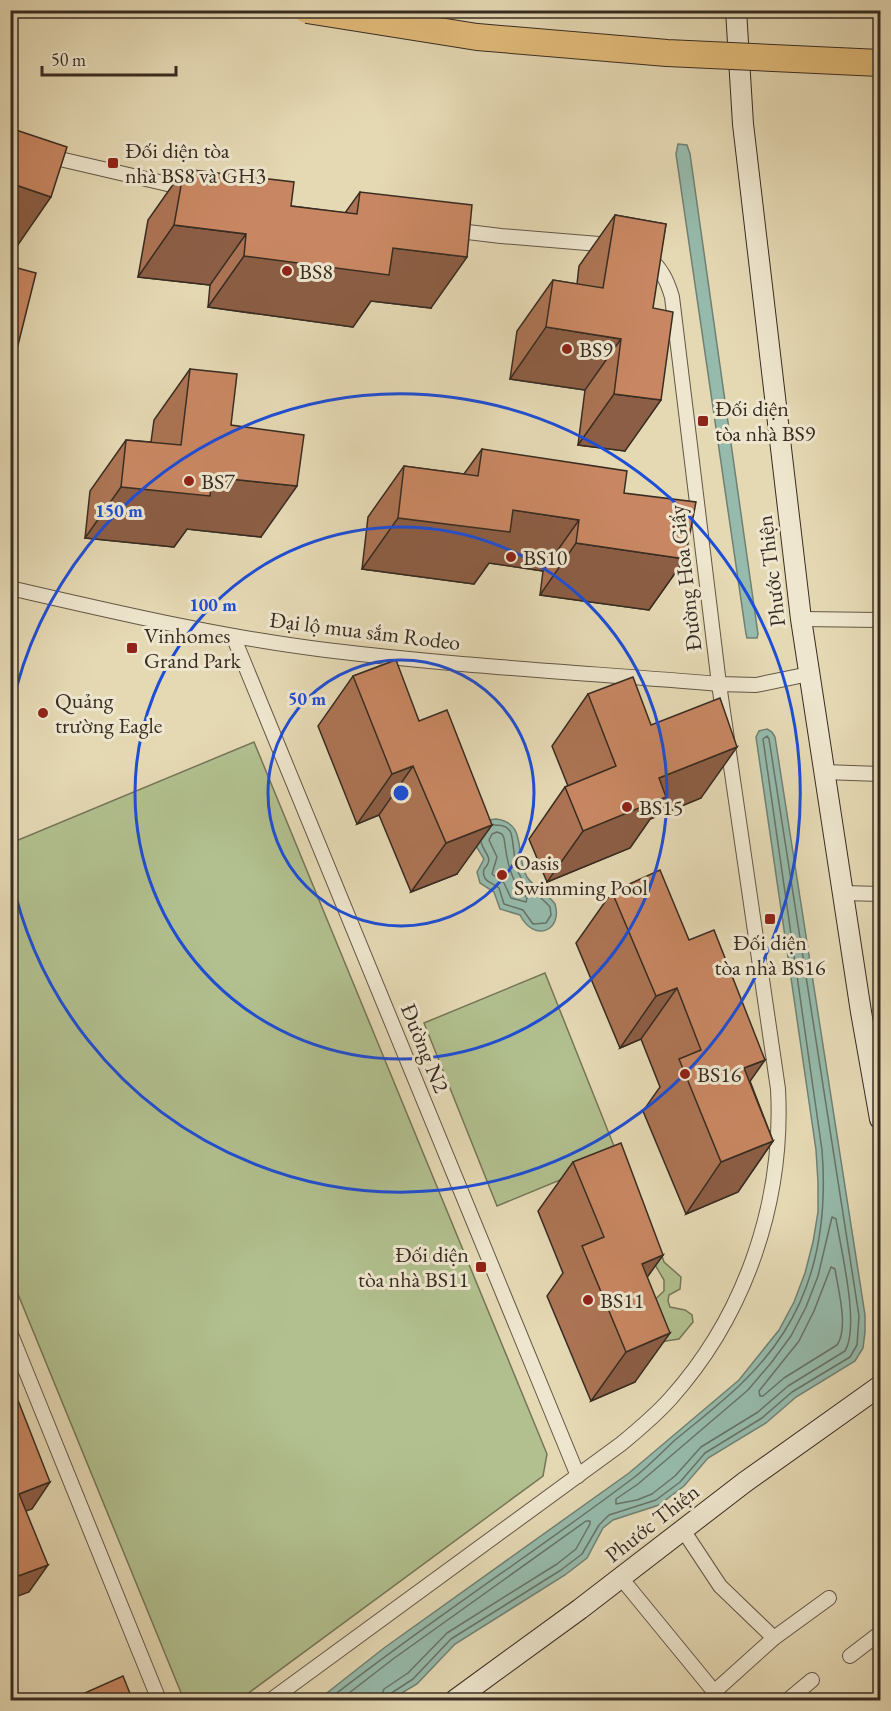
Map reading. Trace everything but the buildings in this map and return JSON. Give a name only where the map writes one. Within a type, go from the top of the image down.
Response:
[{"type":"highway","points":[[307,10],[477,37],[667,53],[880,63]]},
{"type":"street","name":"Phước Thiện","points":[[736,12],[743,124],[801,619],[880,1119]]},
{"type":"street","points":[[37,153],[118,174],[199,191]]},
{"type":"street","name":"Đường Hoa Giấy","points":[[271,1701],[578,1476],[651,1419],[678,1390],[711,1346],[728,1317],[751,1267],[773,1186],[779,1139],[778,1089],[719,684],[672,297],[666,280],[658,266],[646,256],[626,247],[435,228]]},
{"type":"street","name":"Đại lộ mua sắm Rodeo","points":[[10,588],[122,614],[233,636],[325,650],[719,684],[756,685],[809,674]]},
{"type":"street","points":[[801,619],[880,620]]},
{"type":"street","name":"Đường N2","points":[[233,636],[578,1476]]},
{"type":"street","points":[[824,772],[880,774]]},
{"type":"street","points":[[843,893],[880,894]]},
{"type":"street","points":[[10,1332],[159,1701]]},
{"type":"street","name":"Phước Thiện","points":[[455,1701],[621,1578],[745,1482],[880,1386]]},
{"type":"street","points":[[683,1530],[720,1586],[774,1638]]},
{"type":"street","points":[[621,1578],[718,1696],[774,1638],[829,1598]]},
{"type":"street","points":[[850,1656],[880,1633]]},
{"type":"street","points":[[788,1701],[812,1680]]},
{"type":"green space","points":[[254,742],[547,1454],[543,1476],[239,1700],[184,1700],[11,1277],[11,843]]},
{"type":"green space","points":[[545,973],[618,1156],[497,1206],[424,1023]]},
{"type":"green space","points":[[662,1256],[664,1262],[681,1277],[680,1289],[669,1295],[670,1307],[685,1310],[692,1315],[693,1322],[679,1339],[648,1347],[646,1308],[664,1291],[664,1280],[651,1258]]},
{"type":"water","points":[[678,144],[687,145],[690,154],[757,638],[747,638],[746,634],[676,154]]},
{"type":"water","points":[[767,729],[775,737],[865,1315],[863,1348],[855,1361],[796,1397],[766,1423],[708,1458],[684,1486],[659,1505],[613,1520],[603,1528],[587,1558],[565,1575],[455,1644],[417,1684],[390,1700],[318,1700],[384,1648],[629,1473],[739,1380],[779,1330],[794,1302],[813,1242],[818,1212],[818,1182],[816,1150],[756,737],[759,731]]},
{"type":"water","name":"Oasis Swimming Pool","points":[[496,819],[513,827],[519,841],[523,868],[527,877],[555,904],[555,921],[546,930],[532,929],[520,915],[500,909],[494,892],[480,883],[477,872],[484,859],[476,846],[489,820]]},
{"type":"place","name":"Đối diện tòa nhà BS8 và GH3","points":[[113,163]]},
{"type":"place","name":"BS8","points":[[287,271]]},
{"type":"place","name":"BS9","points":[[567,349]]},
{"type":"place","name":"Đối diện tòa nhà BS9","points":[[703,421]]},
{"type":"place","name":"BS7","points":[[189,481]]},
{"type":"place","name":"BS10","points":[[511,557]]},
{"type":"place","name":"Vinhomes Grand Park","points":[[132,648]]},
{"type":"place","name":"Quảng trường Eagle","points":[[43,713]]},
{"type":"place","name":"BS15","points":[[627,807]]},
{"type":"place","name":"Oasis Swimming Pool","points":[[502,875]]},
{"type":"place","name":"Đối diện tòa nhà BS16","points":[[770,919]]},
{"type":"place","name":"BS16","points":[[685,1074]]},
{"type":"place","name":"Đối diện tòa nhà BS11","points":[[481,1267]]},
{"type":"place","name":"BS11","points":[[588,1300]]}]
